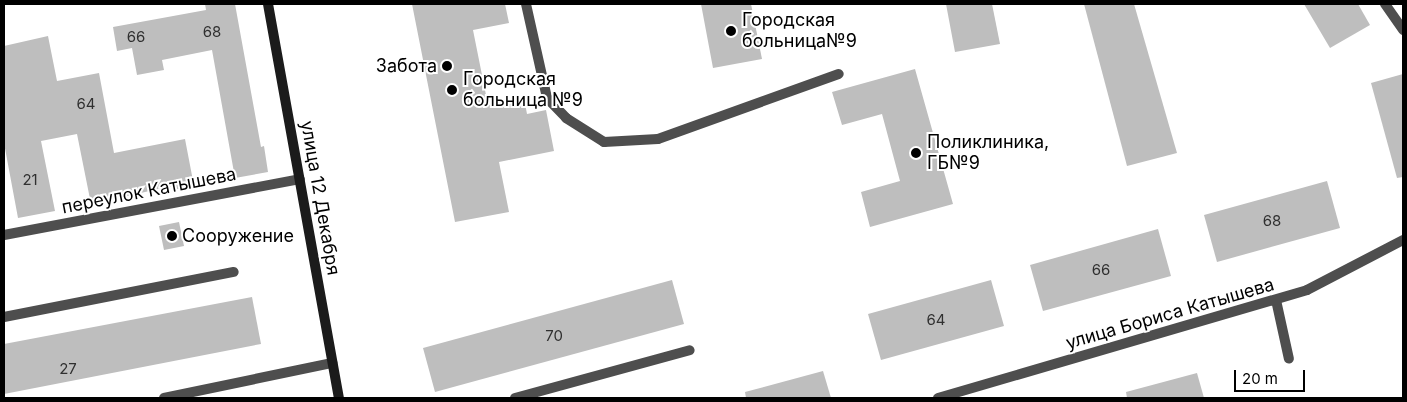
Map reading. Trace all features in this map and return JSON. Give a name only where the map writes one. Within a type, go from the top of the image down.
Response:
[{"type":"main road","name":"улица 12 Декабря","points":[[268,4],[339,398]]},
{"type":"street","points":[[526,4],[547,98],[566,118],[604,142],[658,139],[839,74]]},
{"type":"street","points":[[1385,4],[1403,30]]},
{"type":"street","name":"переулок Катышева","points":[[4,235],[300,179]]},
{"type":"street","name":"улица Бориса Катышева","points":[[938,398],[1307,290],[1403,240]]},
{"type":"street","points":[[4,317],[234,272]]},
{"type":"street","points":[[1276,300],[1289,359]]},
{"type":"street","points":[[515,398],[536,396],[690,350]]},
{"type":"street","points":[[164,398],[332,363]]},
{"type":"building","points":[[205,4],[235,4],[261,147],[264,146],[268,172],[235,178],[212,50],[162,60],[164,70],[137,75],[132,48],[117,51],[113,27],[206,10]]},
{"type":"building","points":[[412,4],[505,4],[509,23],[473,30],[488,105],[524,98],[527,114],[546,110],[554,151],[499,162],[509,212],[455,222]]},
{"type":"building","name":"Городская больница№9","points":[[701,4],[751,4],[762,59],[713,68]]},
{"type":"building","points":[[946,4],[992,4],[1000,44],[955,52]]},
{"type":"building","points":[[1084,4],[1134,4],[1177,153],[1127,166]]},
{"type":"building","points":[[1304,4],[1358,4],[1370,25],[1330,48]]},
{"type":"building","points":[[48,36],[57,81],[99,73],[114,153],[185,139],[194,186],[173,190],[172,186],[91,204],[77,134],[41,141],[55,211],[18,218],[4,143],[4,46]]},
{"type":"building","name":"Поликлиника, ГБ№9","points":[[915,69],[953,204],[870,227],[861,192],[900,181],[882,114],[842,125],[832,92]]},
{"type":"building","points":[[1403,74],[1403,177],[1397,178],[1371,83]]},
{"type":"building","points":[[1327,181],[1340,228],[1217,262],[1204,215]]},
{"type":"building","name":"Сооружение","points":[[179,222],[184,246],[164,250],[159,226]]},
{"type":"building","points":[[1158,229],[1171,276],[1043,311],[1030,265]]},
{"type":"building","points":[[672,280],[684,324],[435,392],[423,348]]},
{"type":"building","points":[[991,280],[1004,326],[881,360],[868,314]]},
{"type":"building","points":[[252,297],[261,344],[4,394],[4,344]]},
{"type":"building","points":[[823,371],[831,398],[746,398],[745,392]]},
{"type":"building","points":[[1197,373],[1204,398],[1127,398],[1126,392]]},
{"type":"place","name":"Городская больница№9","points":[[731,31]]},
{"type":"place","name":"Забота","points":[[447,66]]},
{"type":"place","name":"Городская больница №9","points":[[452,90]]},
{"type":"place","name":"Поликлиника, ГБ№9","points":[[916,153]]},
{"type":"place","name":"Сооружение","points":[[172,236]]}]
